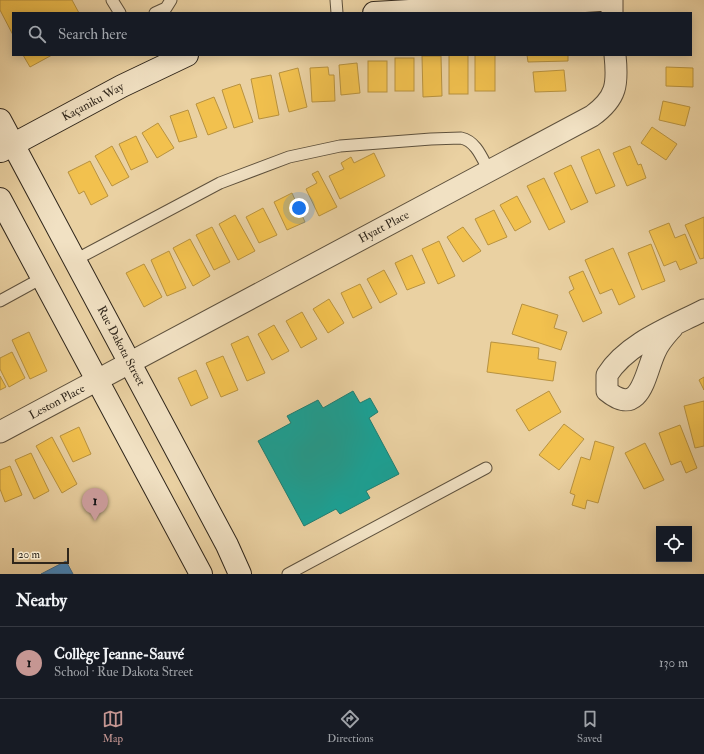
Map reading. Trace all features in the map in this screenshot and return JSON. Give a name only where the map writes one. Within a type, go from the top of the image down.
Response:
[{"type":"main road","points":[[392,12],[602,0]]},
{"type":"main road","name":"Kaçaniku Way","points":[[7,148],[180,56]]},
{"type":"main road","name":"Rue Dakota Street","points":[[0,120],[7,148],[75,260],[113,371],[201,574]]},
{"type":"main road","name":"Rue Dakota Street","points":[[0,199],[42,278],[113,371],[226,544],[240,574]]},
{"type":"street","points":[[612,0],[612,12]]},
{"type":"street","name":"Hyatt Place","points":[[113,371],[592,116],[604,107],[613,95],[616,84],[614,56]]},
{"type":"street","points":[[673,327],[704,310]]},
{"type":"street","name":"Leston Place","points":[[0,432],[113,371]]},
{"type":"lane","points":[[112,0],[119,12]]},
{"type":"lane","points":[[157,12],[166,8],[171,0]]},
{"type":"lane","points":[[336,0],[337,12]]},
{"type":"lane","points":[[75,260],[220,183],[289,157],[373,143],[461,138],[469,140],[473,143],[489,171]]},
{"type":"lane","points":[[0,301],[42,278]]},
{"type":"lane","points":[[288,574],[486,468]]},
{"type":"building: Homes","points":[[0,0],[72,0],[78,12],[12,12],[12,33],[0,10]]},
{"type":"building: Homes","points":[[24,56],[50,56],[30,67]]},
{"type":"building: Homes","points":[[422,56],[441,56],[442,96],[423,97]]},
{"type":"building: Homes","points":[[449,56],[468,56],[468,94],[449,94]]},
{"type":"building: Homes","points":[[475,56],[495,56],[495,91],[475,91]]},
{"type":"building: Homes","points":[[527,56],[568,56],[568,61],[528,62]]},
{"type":"building: Homes","points":[[395,58],[414,58],[414,91],[395,91]]},
{"type":"building: Homes","points":[[368,61],[387,61],[387,92],[368,92]]},
{"type":"building: Homes","points":[[357,63],[360,93],[341,95],[339,65]]},
{"type":"building: Homes","points":[[328,67],[329,75],[334,75],[335,101],[312,102],[310,68]]},
{"type":"building: Homes","points":[[666,67],[693,68],[693,87],[666,86]]},
{"type":"building: Homes","points":[[298,68],[307,107],[289,112],[279,73]]},
{"type":"building: Homes","points":[[564,70],[566,91],[535,92],[533,72]]},
{"type":"building: Homes","points":[[271,75],[279,115],[259,119],[251,79]]},
{"type":"building: Homes","points":[[240,84],[253,122],[234,128],[222,90]]},
{"type":"building: Homes","points":[[214,97],[227,128],[208,135],[196,104]]},
{"type":"building: Homes","points":[[663,101],[690,107],[685,126],[659,120]]},
{"type":"building: Homes","points":[[188,110],[197,137],[179,142],[170,116]]},
{"type":"building: Homes","points":[[158,123],[174,148],[157,158],[142,133]]},
{"type":"building: Homes","points":[[652,127],[677,144],[666,160],[641,143]]},
{"type":"building: Homes","points":[[136,136],[148,162],[131,170],[119,144]]},
{"type":"building: Homes","points":[[112,146],[129,177],[112,186],[95,156]]},
{"type":"building: Homes","points":[[630,146],[638,165],[641,164],[646,178],[627,186],[613,153]]},
{"type":"building: Homes","points":[[599,149],[615,186],[596,194],[581,157]]},
{"type":"building: Homes","points":[[374,153],[385,176],[340,199],[329,176],[344,169],[341,163],[351,157],[354,163]]},
{"type":"building: Homes","points":[[90,161],[108,196],[91,205],[84,191],[79,194],[68,172]]},
{"type":"building: Homes","points":[[571,165],[588,202],[571,210],[554,173]]},
{"type":"building: Homes","points":[[318,171],[337,207],[319,216],[306,189],[317,183],[312,174]]},
{"type":"building: Homes","points":[[544,178],[565,222],[549,230],[527,186]]},
{"type":"building: Homes","points":[[292,193],[305,222],[287,230],[274,202]]},
{"type":"building: Homes","points":[[517,196],[531,222],[515,231],[500,205]]},
{"type":"building: Homes","points":[[263,208],[277,235],[259,243],[246,217]]},
{"type":"building: Homes","points":[[494,210],[507,237],[488,245],[475,219]]},
{"type":"building: Homes","points":[[235,215],[255,251],[238,260],[219,224]]},
{"type":"building: Homes","points":[[704,217],[704,258],[700,259],[685,225]]},
{"type":"building: Homes","points":[[669,223],[675,238],[685,234],[697,263],[680,270],[676,261],[664,266],[649,231]]},
{"type":"building: Homes","points":[[212,227],[230,262],[214,270],[196,235]]},
{"type":"building: Homes","points":[[463,227],[481,251],[463,262],[447,237]]},
{"type":"building: Homes","points":[[190,239],[210,276],[193,286],[173,248]]},
{"type":"building: Homes","points":[[439,241],[455,276],[438,284],[422,249]]},
{"type":"building: Homes","points":[[651,244],[665,281],[642,290],[628,253]]},
{"type":"building: Homes","points":[[613,248],[635,297],[619,305],[612,289],[600,294],[585,260]]},
{"type":"building: Homes","points":[[169,251],[186,288],[167,296],[151,260]]},
{"type":"building: Homes","points":[[412,255],[425,283],[407,290],[395,263]]},
{"type":"building: Homes","points":[[144,264],[162,297],[144,307],[126,273]]},
{"type":"building: Homes","points":[[384,270],[397,294],[380,303],[367,279]]},
{"type":"building: Homes","points":[[583,271],[602,313],[583,322],[569,292],[574,289],[569,277]]},
{"type":"building: Homes","points":[[360,284],[372,308],[353,318],[341,293]]},
{"type":"building: Homes","points":[[329,299],[344,323],[328,333],[313,309]]},
{"type":"building: Homes","points":[[522,304],[558,315],[554,328],[567,332],[561,350],[512,334]]},
{"type":"building: Homes","points":[[302,312],[317,339],[301,348],[286,321]]},
{"type":"building: Homes","points":[[274,325],[289,351],[272,360],[258,334]]},
{"type":"building: Homes","points":[[29,332],[47,371],[30,379],[12,340]]},
{"type":"building: Homes","points":[[248,336],[265,373],[247,381],[231,344]]},
{"type":"building: Homes","points":[[491,342],[539,348],[538,359],[556,362],[553,381],[487,372]]},
{"type":"building: Homes","points":[[12,352],[25,378],[9,387],[0,369],[0,358]]},
{"type":"building: Homes","points":[[223,356],[238,390],[221,397],[206,363]]},
{"type":"building: Homes","points":[[196,370],[208,398],[191,406],[178,378]]},
{"type":"building: Homes","points":[[0,376],[6,387],[0,390]]},
{"type":"building: Homes","points":[[704,377],[704,390],[699,380]]},
{"type":"building: Homes","points":[[549,391],[561,412],[529,431],[516,410]]},
{"type":"building: Homes","points":[[704,401],[704,446],[695,448],[684,406]]},
{"type":"building: Homes","points":[[564,424],[584,439],[559,470],[539,455]]},
{"type":"building: Homes","points":[[680,425],[697,468],[686,473],[681,461],[671,465],[659,433]]},
{"type":"building: Homes","points":[[79,427],[91,454],[73,462],[60,436]]},
{"type":"building: Homes","points":[[52,437],[77,484],[62,493],[36,446]]},
{"type":"building: Homes","points":[[595,441],[614,447],[598,503],[587,500],[585,509],[572,505],[575,495],[570,493],[581,457],[590,460]]},
{"type":"building: Homes","points":[[645,443],[664,480],[644,489],[625,453]]},
{"type":"building: Homes","points":[[31,453],[49,491],[34,499],[15,460]]},
{"type":"building: Homes","points":[[10,466],[22,495],[5,502],[0,489],[0,470]]},
{"type":"building: Schools","points":[[66,561],[73,574],[41,574]]},
{"type":"building: Public","points":[[353,391],[360,403],[370,398],[378,412],[369,418],[399,474],[366,491],[370,498],[340,514],[336,509],[304,526],[258,441],[291,423],[287,416],[318,400],[323,408]]},
{"type":"place","name":"Collège Jeanne-Sauvé","points":[[95,521]]}]
